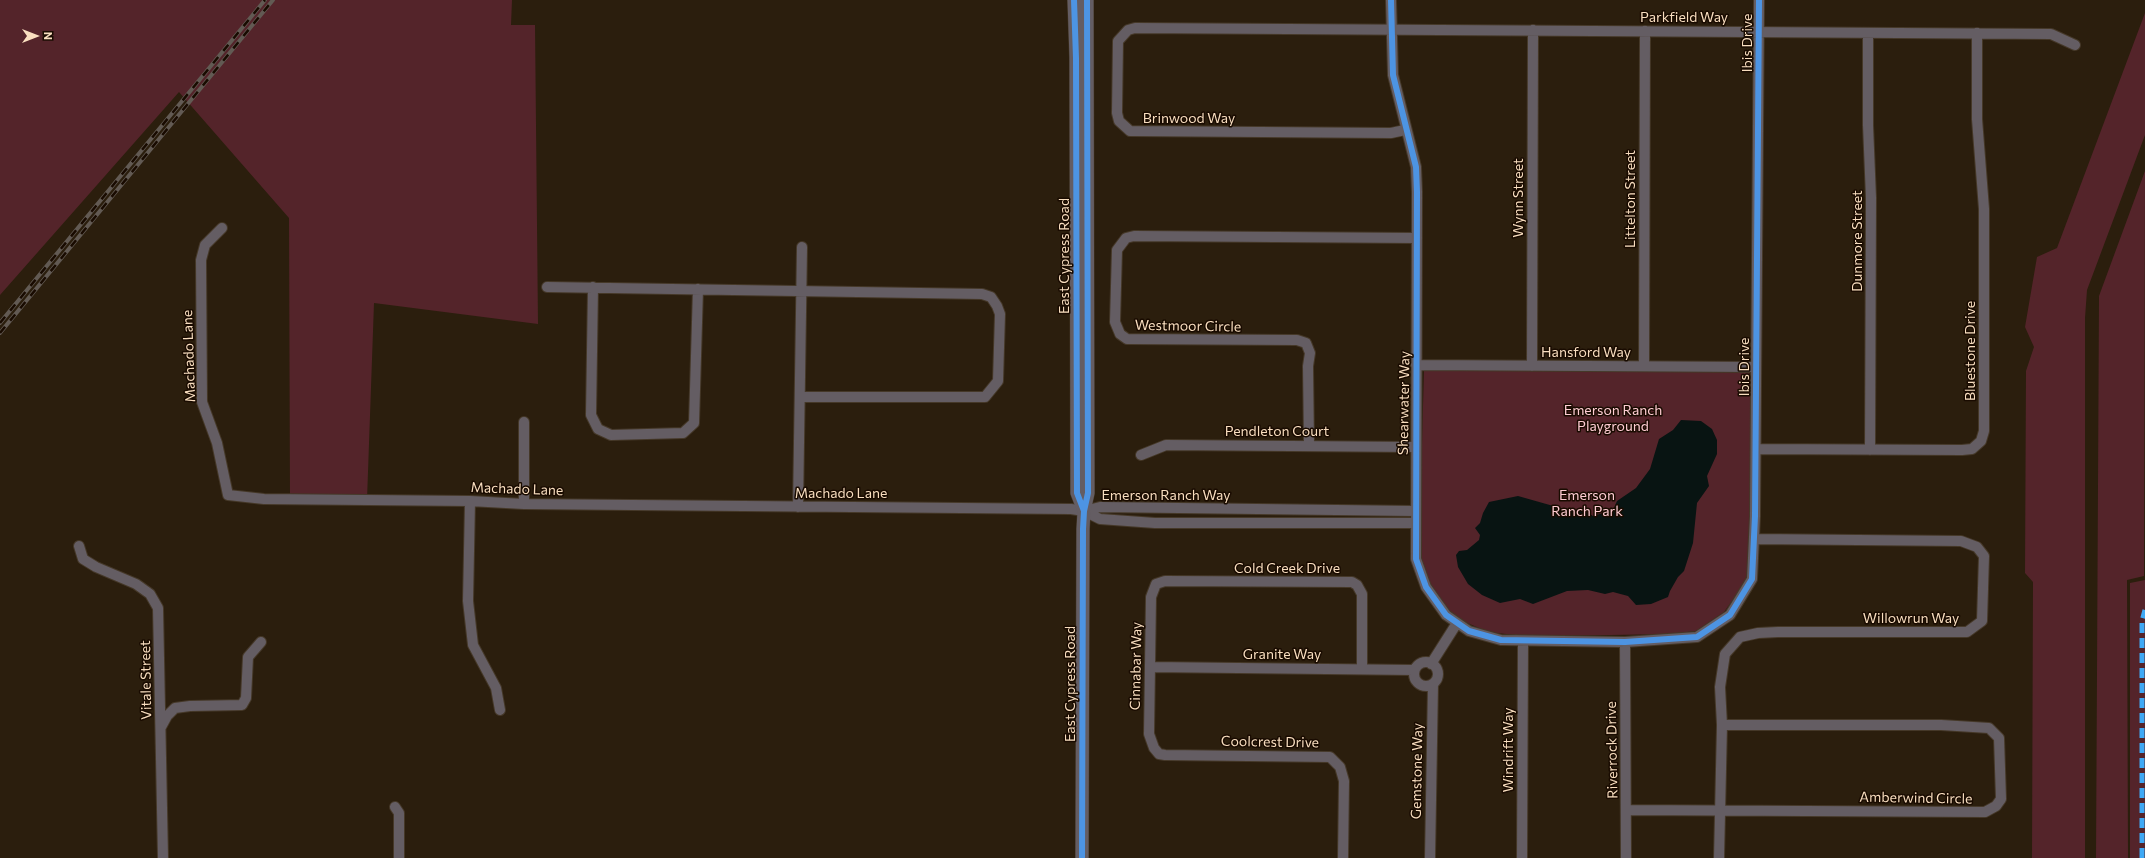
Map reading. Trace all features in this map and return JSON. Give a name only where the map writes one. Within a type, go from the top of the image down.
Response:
[{"type":"street","name":"East Cypress Road","points":[[1074,0],[1076,58],[1077,493],[1084,511]]},
{"type":"street","name":"East Cypress Road","points":[[1082,858],[1084,511],[1088,493],[1087,0]]},
{"type":"street","name":"Shearwater Way","points":[[1391,0],[1393,75],[1405,130],[1416,167],[1415,523],[1416,559],[1426,587],[1446,615],[1457,623],[1469,631],[1501,640],[1523,642],[1625,642]]},
{"type":"street","name":"Ibis Drive","points":[[1625,642],[1697,637],[1730,615],[1752,579],[1755,539],[1759,0]]},
{"type":"street","name":"Brinwood Way","points":[[1391,29],[1136,28],[1128,30],[1118,41],[1116,113],[1123,127],[1137,132],[1391,133],[1405,130]]},
{"type":"street","name":"Parkfield Way","points":[[1391,29],[2051,34],[2075,45]]},
{"type":"street","name":"Wynn Street","points":[[1532,366],[1533,30]]},
{"type":"street","name":"Littelton Street","points":[[1644,366],[1645,31]]},
{"type":"street","name":"Dunmore Street","points":[[1868,33],[1868,126],[1872,198],[1870,450]]},
{"type":"street","name":"Bluestone Drive","points":[[1756,449],[1972,449],[1981,441],[1984,431],[1984,209],[1977,119],[1977,33]]},
{"type":"street","name":"Machado Lane","points":[[222,228],[205,245],[200,260],[202,402],[217,443],[228,495],[264,499],[470,501],[524,504],[1071,509],[1084,511]]},
{"type":"street","name":"Westmoor Circle","points":[[1309,445],[1308,366],[1310,353],[1306,343],[1297,340],[1127,339],[1120,334],[1115,322],[1116,250],[1126,238],[1134,236],[1417,238]]},
{"type":"street","points":[[798,507],[802,247]]},
{"type":"street","points":[[547,287],[982,294],[991,297],[1000,314],[998,381],[985,397],[800,397]]},
{"type":"street","points":[[593,287],[591,415],[598,429],[611,435],[683,433],[694,423],[698,289]]},
{"type":"street","name":"Hansford Way","points":[[1416,365],[1756,367]]},
{"type":"street","points":[[524,422],[524,504]]},
{"type":"street","name":"Pendleton Court","points":[[1140,455],[1166,445],[1415,447]]},
{"type":"street","points":[[470,501],[468,601],[473,645],[496,688],[500,710]]},
{"type":"street","name":"Emerson Ranch Way","points":[[1084,511],[1100,507],[1415,511]]},
{"type":"street","name":"Emerson Ranch Way","points":[[1084,511],[1100,520],[1155,523],[1415,523]]},
{"type":"street","name":"Willowrun Way","points":[[1720,809],[1722,725],[1720,687],[1725,654],[1740,637],[1758,633],[1778,632],[1967,632],[1982,621],[1984,556],[1977,547],[1961,541],[1755,539]]},
{"type":"street","name":"Vitale Street","points":[[79,546],[84,559],[96,567],[136,584],[150,594],[158,608],[163,858]]},
{"type":"street","name":"Cold Creek Drive","points":[[1156,584],[1165,581],[1352,582],[1357,585],[1362,594],[1362,668]]},
{"type":"street","name":"Cinnabar Way","points":[[1154,748],[1149,734],[1152,596],[1156,584]]},
{"type":"street","points":[[1431,664],[1457,623]]},
{"type":"street","points":[[161,727],[167,716],[175,708],[190,706],[242,705],[246,698],[248,657],[261,642]]},
{"type":"street","name":"Windrift Way","points":[[1522,858],[1523,642]]},
{"type":"street","name":"Riverrock Drive","points":[[1625,642],[1627,810],[1626,858]]},
{"type":"street","points":[[1423,662],[1431,664],[1438,674],[1433,684],[1425,686],[1418,684],[1414,678],[1414,670],[1423,662]]},
{"type":"street","name":"Granite Way","points":[[1150,668],[1362,668],[1414,670]]},
{"type":"street","name":"Gemstone Way","points":[[1430,858],[1433,684]]},
{"type":"street","name":"Amberwind Circle","points":[[1627,810],[1720,809],[1985,812],[1996,806],[2001,799],[2000,738],[1989,728],[1941,725],[1722,725]]},
{"type":"street","name":"Coolcrest Drive","points":[[1154,748],[1159,754],[1165,755],[1330,757],[1340,767],[1344,780],[1343,858]]},
{"type":"street","points":[[395,807],[399,814],[399,858]]},
{"type":"street","points":[[1719,858],[1720,809]]},
{"type":"green space","points":[[0,0],[512,0],[511,25],[535,25],[538,324],[374,303],[367,500],[290,503],[289,218],[179,92],[0,295]]},
{"type":"green space","points":[[2145,13],[2145,135],[2087,290],[2085,318],[2085,858],[2032,858],[2033,582],[2025,573],[2026,371],[2034,347],[2025,327],[2037,257],[2057,248]]},
{"type":"green space","points":[[2145,171],[2144,576],[2127,580],[2128,858],[2096,858],[2099,296]]},
{"type":"green space","name":"Emerson Ranch Park","points":[[1424,370],[1747,370],[1754,382],[1752,494],[1747,580],[1724,612],[1696,631],[1669,634],[1524,636],[1488,632],[1454,617],[1431,588],[1419,551]]},
{"type":"green space","points":[[2145,580],[2145,858],[2130,858],[2130,583]]},
{"type":"shaded area","points":[[1681,420],[1701,421],[1712,429],[1717,440],[1717,454],[1707,476],[1709,486],[1697,503],[1693,543],[1684,571],[1678,577],[1668,597],[1651,604],[1636,605],[1628,596],[1613,592],[1605,594],[1588,590],[1567,591],[1533,604],[1520,599],[1500,603],[1482,595],[1468,584],[1458,567],[1456,555],[1459,551],[1467,550],[1479,540],[1480,535],[1475,528],[1480,523],[1489,502],[1518,496],[1571,511],[1584,511],[1593,516],[1613,510],[1617,501],[1636,488],[1650,469],[1659,439],[1673,430]]},
{"type":"railway","points":[[0,323],[265,0]]},
{"type":"railway","points":[[0,333],[273,0]]},
{"type":"marked path","points":[[2142,858],[2142,621],[2145,610]]},
{"type":"cycle path","points":[[1074,0],[1076,58],[1077,493],[1084,511]]},
{"type":"cycle path","points":[[1082,858],[1083,529],[1084,511],[1088,493],[1087,0]]},
{"type":"cycle path","points":[[1391,0],[1393,75],[1416,167],[1416,559],[1426,587],[1446,615],[1469,631],[1501,640],[1625,642],[1697,637],[1730,615],[1752,579],[1755,516],[1759,0]]},
{"type":"park label","name":"Emerson Ranch Playground","points":[[1613,418]]}]
